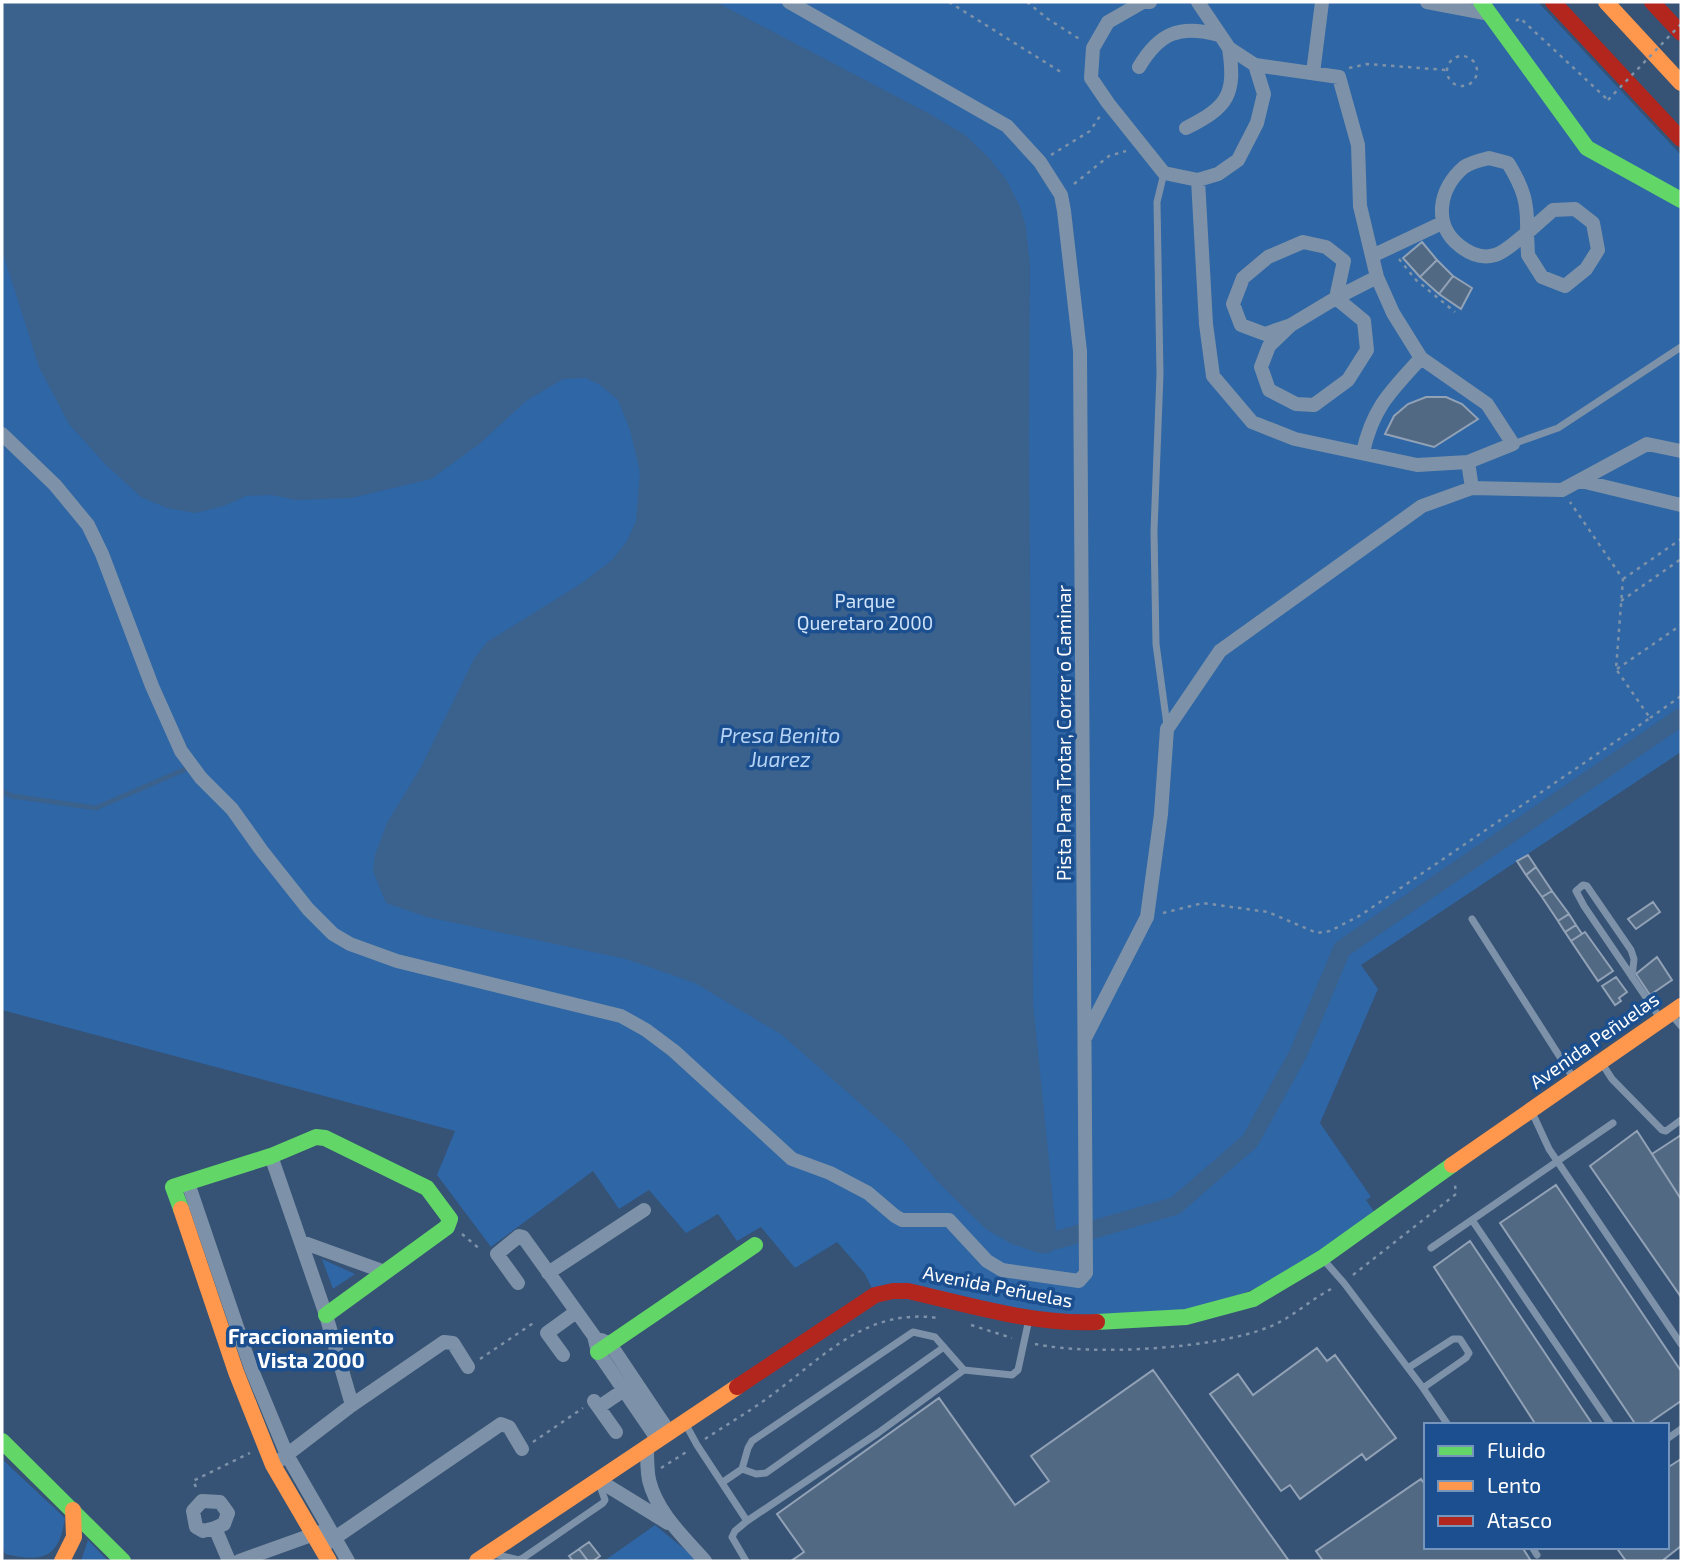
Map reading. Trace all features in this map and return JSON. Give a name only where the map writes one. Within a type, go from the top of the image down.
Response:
[{"type":"street","name":"Pista Para Trotar, Correr o Caminar","points":[[2,434],[55,485],[88,525],[181,751],[201,778],[232,809],[308,909],[333,934],[350,944],[397,961],[621,1016],[674,1051],[792,1159],[868,1193],[898,1218],[916,1221],[946,1219],[953,1223],[987,1261],[1002,1270],[1079,1281],[1086,1273],[1080,351],[1060,195],[1040,162],[1007,126],[789,2]]},
{"type":"street","points":[[1150,2],[1143,2],[1108,22],[1093,48],[1091,78],[1164,173],[1198,180],[1219,174],[1238,160],[1257,122],[1264,94],[1255,65]]},
{"type":"street","points":[[1198,2],[1229,48],[1255,65],[1339,77],[1359,145],[1360,206],[1377,277],[1393,313],[1421,358],[1487,404],[1513,444],[1468,462],[1417,465],[1295,439],[1252,422],[1213,376],[1206,324],[1198,180]]},
{"type":"street","points":[[1313,73],[1322,2]]},
{"type":"street","points":[[1427,2],[1486,8],[1587,148],[1681,200]]},
{"type":"street","points":[[1553,2],[1680,137]]},
{"type":"street","points":[[1606,2],[1681,83]]},
{"type":"street","points":[[1652,2],[1681,33]]},
{"type":"street","points":[[1139,67],[1149,50],[1172,32],[1202,30],[1219,35]]},
{"type":"street","points":[[1186,128],[1212,115],[1228,98],[1232,69],[1229,48]]},
{"type":"street","points":[[1442,223],[1442,205],[1449,182],[1466,165],[1489,158],[1508,163],[1522,187],[1527,210],[1527,233],[1528,255],[1542,277],[1565,286],[1586,269],[1598,250],[1593,223],[1575,209],[1553,210],[1527,233],[1496,255],[1471,255],[1452,241],[1442,223]]},
{"type":"street","points":[[1372,256],[1442,223]]},
{"type":"street","points":[[1336,298],[1344,261],[1326,247],[1303,242],[1268,257],[1243,278],[1233,303],[1241,325],[1265,334],[1291,325],[1377,277]]},
{"type":"street","points":[[1291,325],[1269,346],[1261,367],[1269,390],[1296,404],[1314,405],[1348,380],[1367,350],[1364,321],[1336,298]]},
{"type":"street","points":[[1363,452],[1368,428],[1384,399],[1421,358]]},
{"type":"street","points":[[1084,1040],[1146,917],[1161,814],[1167,729],[1220,651],[1422,506],[1472,488],[1562,490],[1647,444],[1681,451]]},
{"type":"street","points":[[1468,462],[1472,488]]},
{"type":"street","points":[[1581,481],[1681,505]]},
{"type":"street","name":"Avenida Peñuelas","points":[[484,1557],[875,1295],[908,1291],[1030,1318],[1078,1323],[1185,1317],[1253,1299],[1322,1258],[1452,1164],[1673,1016]]},
{"type":"street","points":[[326,1315],[449,1223],[450,1219],[427,1188],[325,1138],[316,1137],[271,1156],[173,1187],[213,1282],[280,1460],[325,1545],[348,1561]]},
{"type":"street","points":[[271,1156],[326,1315],[352,1405]]},
{"type":"street","points":[[188,1183],[213,1282]]},
{"type":"street","points":[[548,1273],[644,1210]]},
{"type":"street","points":[[518,1283],[497,1254],[522,1236],[604,1348],[658,1440],[648,1478],[656,1499],[674,1527],[705,1561]]},
{"type":"street","points":[[302,1242],[385,1272]]},
{"type":"street","points":[[604,1348],[755,1245]]},
{"type":"street","points":[[547,1333],[576,1312]]},
{"type":"street","points":[[538,1320],[563,1355]]},
{"type":"street","points":[[280,1460],[352,1405],[444,1342],[453,1343],[468,1367]]},
{"type":"street","points":[[604,1348],[624,1390],[658,1440]]},
{"type":"street","points":[[244,1370],[266,1446],[280,1460]]},
{"type":"street","points":[[616,1432],[597,1404],[624,1390]]},
{"type":"street","points":[[243,1561],[325,1545],[501,1424],[509,1427],[522,1449]]},
{"type":"street","points":[[2,1441],[123,1561]]},
{"type":"street","points":[[598,1480],[674,1527]]},
{"type":"street","points":[[215,1500],[226,1506],[229,1513],[227,1519],[215,1528],[203,1531],[197,1527],[193,1511],[202,1501],[215,1500]]},
{"type":"street","points":[[62,1561],[74,1542],[76,1520],[73,1510]]},
{"type":"street","points":[[215,1528],[229,1561]]},
{"type":"lane","points":[[1164,173],[1157,202],[1160,374],[1154,531],[1156,644],[1167,729]]},
{"type":"lane","points":[[1513,444],[1558,428],[1681,347]]},
{"type":"lane","points":[[1632,977],[1634,959],[1631,950],[1591,891],[1583,885],[1576,892],[1632,977],[1673,1016]]},
{"type":"lane","points":[[1472,919],[1574,1080]]},
{"type":"lane","points":[[1601,1062],[1612,1079],[1662,1130],[1667,1131],[1681,1120]]},
{"type":"lane","name":"Avenida Peñuelas","points":[[1531,1110],[1549,1149],[1681,1344]]},
{"type":"lane","points":[[1432,1248],[1614,1123]]},
{"type":"lane","points":[[1472,1220],[1610,1423]]},
{"type":"lane","points":[[1322,1258],[1344,1283],[1447,1423]]},
{"type":"lane","points":[[746,1561],[732,1537],[734,1531],[747,1521],[878,1433],[964,1370],[1012,1375],[1018,1370],[1030,1318]]},
{"type":"lane","points":[[723,1482],[742,1469],[752,1441],[913,1332],[935,1337],[964,1370]]},
{"type":"lane","points":[[1408,1368],[1453,1339],[1460,1339],[1468,1353],[1466,1358],[1423,1388]]},
{"type":"lane","points":[[742,1469],[756,1474],[766,1473],[944,1347]]},
{"type":"lane","points":[[685,1422],[696,1445],[747,1521]]},
{"type":"lane","points":[[484,1557],[519,1560],[523,1558],[603,1503],[605,1500],[598,1480]]},
{"type":"lane","points":[[1533,1549],[1537,1555]]},
{"type":"path","points":[[949,2],[1064,74]]},
{"type":"path","points":[[1027,2],[1093,48]]},
{"type":"path","points":[[1520,18],[1608,100],[1681,24]]},
{"type":"path","points":[[1460,55],[1470,58],[1477,66],[1476,78],[1469,86],[1458,87],[1449,81],[1446,71],[1450,60],[1460,55]]},
{"type":"path","points":[[1339,77],[1350,67],[1367,64],[1446,71]]},
{"type":"path","points":[[1040,162],[1090,131],[1108,103]]},
{"type":"path","points":[[1060,195],[1109,156],[1142,147]]},
{"type":"path","points":[[1391,247],[1416,280],[1455,312]]},
{"type":"path","points":[[1562,490],[1623,579],[1616,669],[1650,718]]},
{"type":"path","points":[[1623,579],[1681,540]]},
{"type":"path","points":[[1620,602],[1681,559]]},
{"type":"path","points":[[1616,669],[1681,625]]},
{"type":"path","points":[[1146,917],[1203,903],[1268,912],[1317,933],[1330,931],[1361,915],[1681,696]]},
{"type":"path","points":[[967,1324],[1024,1342],[1062,1349],[1139,1348],[1230,1340],[1271,1326],[1344,1283],[1456,1194],[1452,1164]]},
{"type":"path","points":[[449,1223],[487,1255],[497,1254]]},
{"type":"path","points":[[648,1478],[774,1394],[851,1335],[902,1315],[945,1320]]},
{"type":"path","points":[[468,1367],[538,1320]]},
{"type":"path","points":[[522,1449],[597,1404]]},
{"type":"path","points":[[202,1501],[193,1481],[266,1446]]},
{"type":"green space","name":"Parque Queretaro 2000","points":[[2,2],[1538,2],[1681,155],[1681,752],[1361,965],[1378,989],[1320,1123],[1371,1197],[1366,1200],[1378,1217],[1324,1260],[1186,1317],[1078,1323],[875,1295],[865,1274],[837,1242],[795,1268],[761,1227],[737,1241],[718,1214],[686,1233],[649,1190],[619,1209],[593,1171],[491,1247],[437,1175],[455,1131],[2,1010]]},
{"type":"green space","points":[[322,1259],[355,1274],[333,1289]]},
{"type":"green space","points":[[2,1459],[65,1518],[59,1541],[48,1554],[30,1558],[5,1554],[2,1545]]},
{"type":"green space","points":[[655,1525],[699,1561],[604,1561]]},
{"type":"green space","points":[[88,1540],[108,1561],[81,1561]]},
{"type":"water","name":"Presa Benito Juarez","points":[[2,2],[716,2],[928,113],[965,135],[990,159],[1007,181],[1020,207],[1026,227],[1030,265],[1033,1002],[1057,1240],[1054,1250],[1039,1253],[1012,1244],[986,1229],[939,1183],[902,1140],[782,1035],[695,983],[626,959],[427,917],[386,903],[373,871],[375,855],[387,823],[421,767],[474,659],[487,642],[582,583],[612,560],[627,541],[636,521],[640,472],[630,430],[618,400],[600,385],[586,378],[563,379],[526,401],[478,445],[431,479],[351,498],[296,500],[271,495],[246,496],[224,506],[195,513],[167,508],[141,497],[105,464],[69,424],[39,367],[2,250]]},
{"type":"building","points":[[1422,242],[1437,260],[1420,277],[1403,258]]},
{"type":"building","points":[[1437,260],[1453,276],[1439,294],[1420,277]]},
{"type":"building","points":[[1453,276],[1472,288],[1461,309],[1439,294]]},
{"type":"building","points":[[1426,397],[1446,397],[1462,404],[1478,419],[1434,447],[1385,434],[1394,416],[1408,404]]},
{"type":"building","points":[[1528,855],[1536,867],[1526,875],[1517,861]]},
{"type":"building","points":[[1536,867],[1552,891],[1542,897],[1526,875]]},
{"type":"building","points":[[1552,891],[1569,914],[1558,921],[1542,897]]},
{"type":"building","points":[[1653,902],[1660,912],[1636,929],[1628,919]]},
{"type":"building","points":[[1569,914],[1576,925],[1565,932],[1558,921]]},
{"type":"building","points":[[1576,925],[1582,934],[1571,941],[1565,932]]},
{"type":"building","points":[[1585,932],[1613,971],[1598,981],[1571,941]]},
{"type":"building","points":[[1657,957],[1672,980],[1650,995],[1636,974]]},
{"type":"building","points":[[1616,977],[1627,992],[1615,1005],[1602,986]]},
{"type":"building","points":[[1637,1131],[1681,1199],[1681,1297],[1590,1166]]},
{"type":"building","points":[[1681,1135],[1681,1199],[1652,1154]]},
{"type":"building","points":[[1556,1185],[1681,1371],[1681,1401],[1649,1423],[1635,1423],[1500,1223]]},
{"type":"building","points":[[1470,1241],[1592,1423],[1535,1423],[1434,1267]]},
{"type":"building","points":[[1317,1348],[1327,1361],[1335,1355],[1396,1438],[1366,1460],[1362,1454],[1300,1499],[1290,1485],[1281,1491],[1210,1394],[1238,1374],[1253,1395]]},
{"type":"building","points":[[1153,1370],[1289,1561],[791,1561],[804,1552],[777,1514],[939,1398],[1015,1505],[1049,1481],[1031,1456]]},
{"type":"building","points":[[1681,1459],[1681,1546],[1662,1561],[1626,1561],[1617,1549],[1669,1549],[1669,1467]]},
{"type":"building","points":[[1421,1479],[1424,1483],[1424,1549],[1523,1549],[1531,1561],[1323,1561],[1316,1551]]},
{"type":"building","points":[[589,1542],[600,1556],[593,1561],[588,1561],[579,1549]]},
{"type":"building","points":[[579,1549],[588,1561],[573,1561],[569,1556]]},
{"type":"waterway","points":[[1057,1240],[1175,1206],[1250,1141],[1298,1054],[1342,949],[1681,717]]},
{"type":"waterway","points":[[2,792],[12,796],[96,808],[188,768]]},
{"type":"traffic: fast","points":[[1481,2],[1587,148],[1681,200]]},
{"type":"traffic: fast","points":[[181,1209],[173,1187],[271,1156],[316,1137],[325,1138],[427,1188],[450,1219],[447,1227],[326,1315]]},
{"type":"traffic: fast","points":[[1097,1322],[1186,1317],[1253,1299],[1322,1258],[1452,1165]]},
{"type":"traffic: fast","points":[[598,1352],[755,1245]]},
{"type":"traffic: fast","points":[[2,1441],[123,1561]]},
{"type":"traffic: slow","points":[[1606,2],[1681,83]]},
{"type":"traffic: slow","points":[[1678,135],[1681,138]]},
{"type":"traffic: slow","points":[[1452,1165],[1681,1006]]},
{"type":"traffic: slow","points":[[181,1209],[236,1372],[273,1465],[329,1561]]},
{"type":"traffic: slow","points":[[477,1561],[737,1387]]},
{"type":"traffic: slow","points":[[62,1561],[74,1537],[73,1510]]},
{"type":"traffic: jam","points":[[1553,2],[1681,139]]},
{"type":"traffic: jam","points":[[1652,2],[1681,33]]},
{"type":"traffic: jam","points":[[737,1387],[875,1295],[893,1291],[908,1291],[1026,1317],[1097,1322]]},
{"type":"district","name":"Fraccionamiento Vista 2000","points":[[311,1347]]}]
